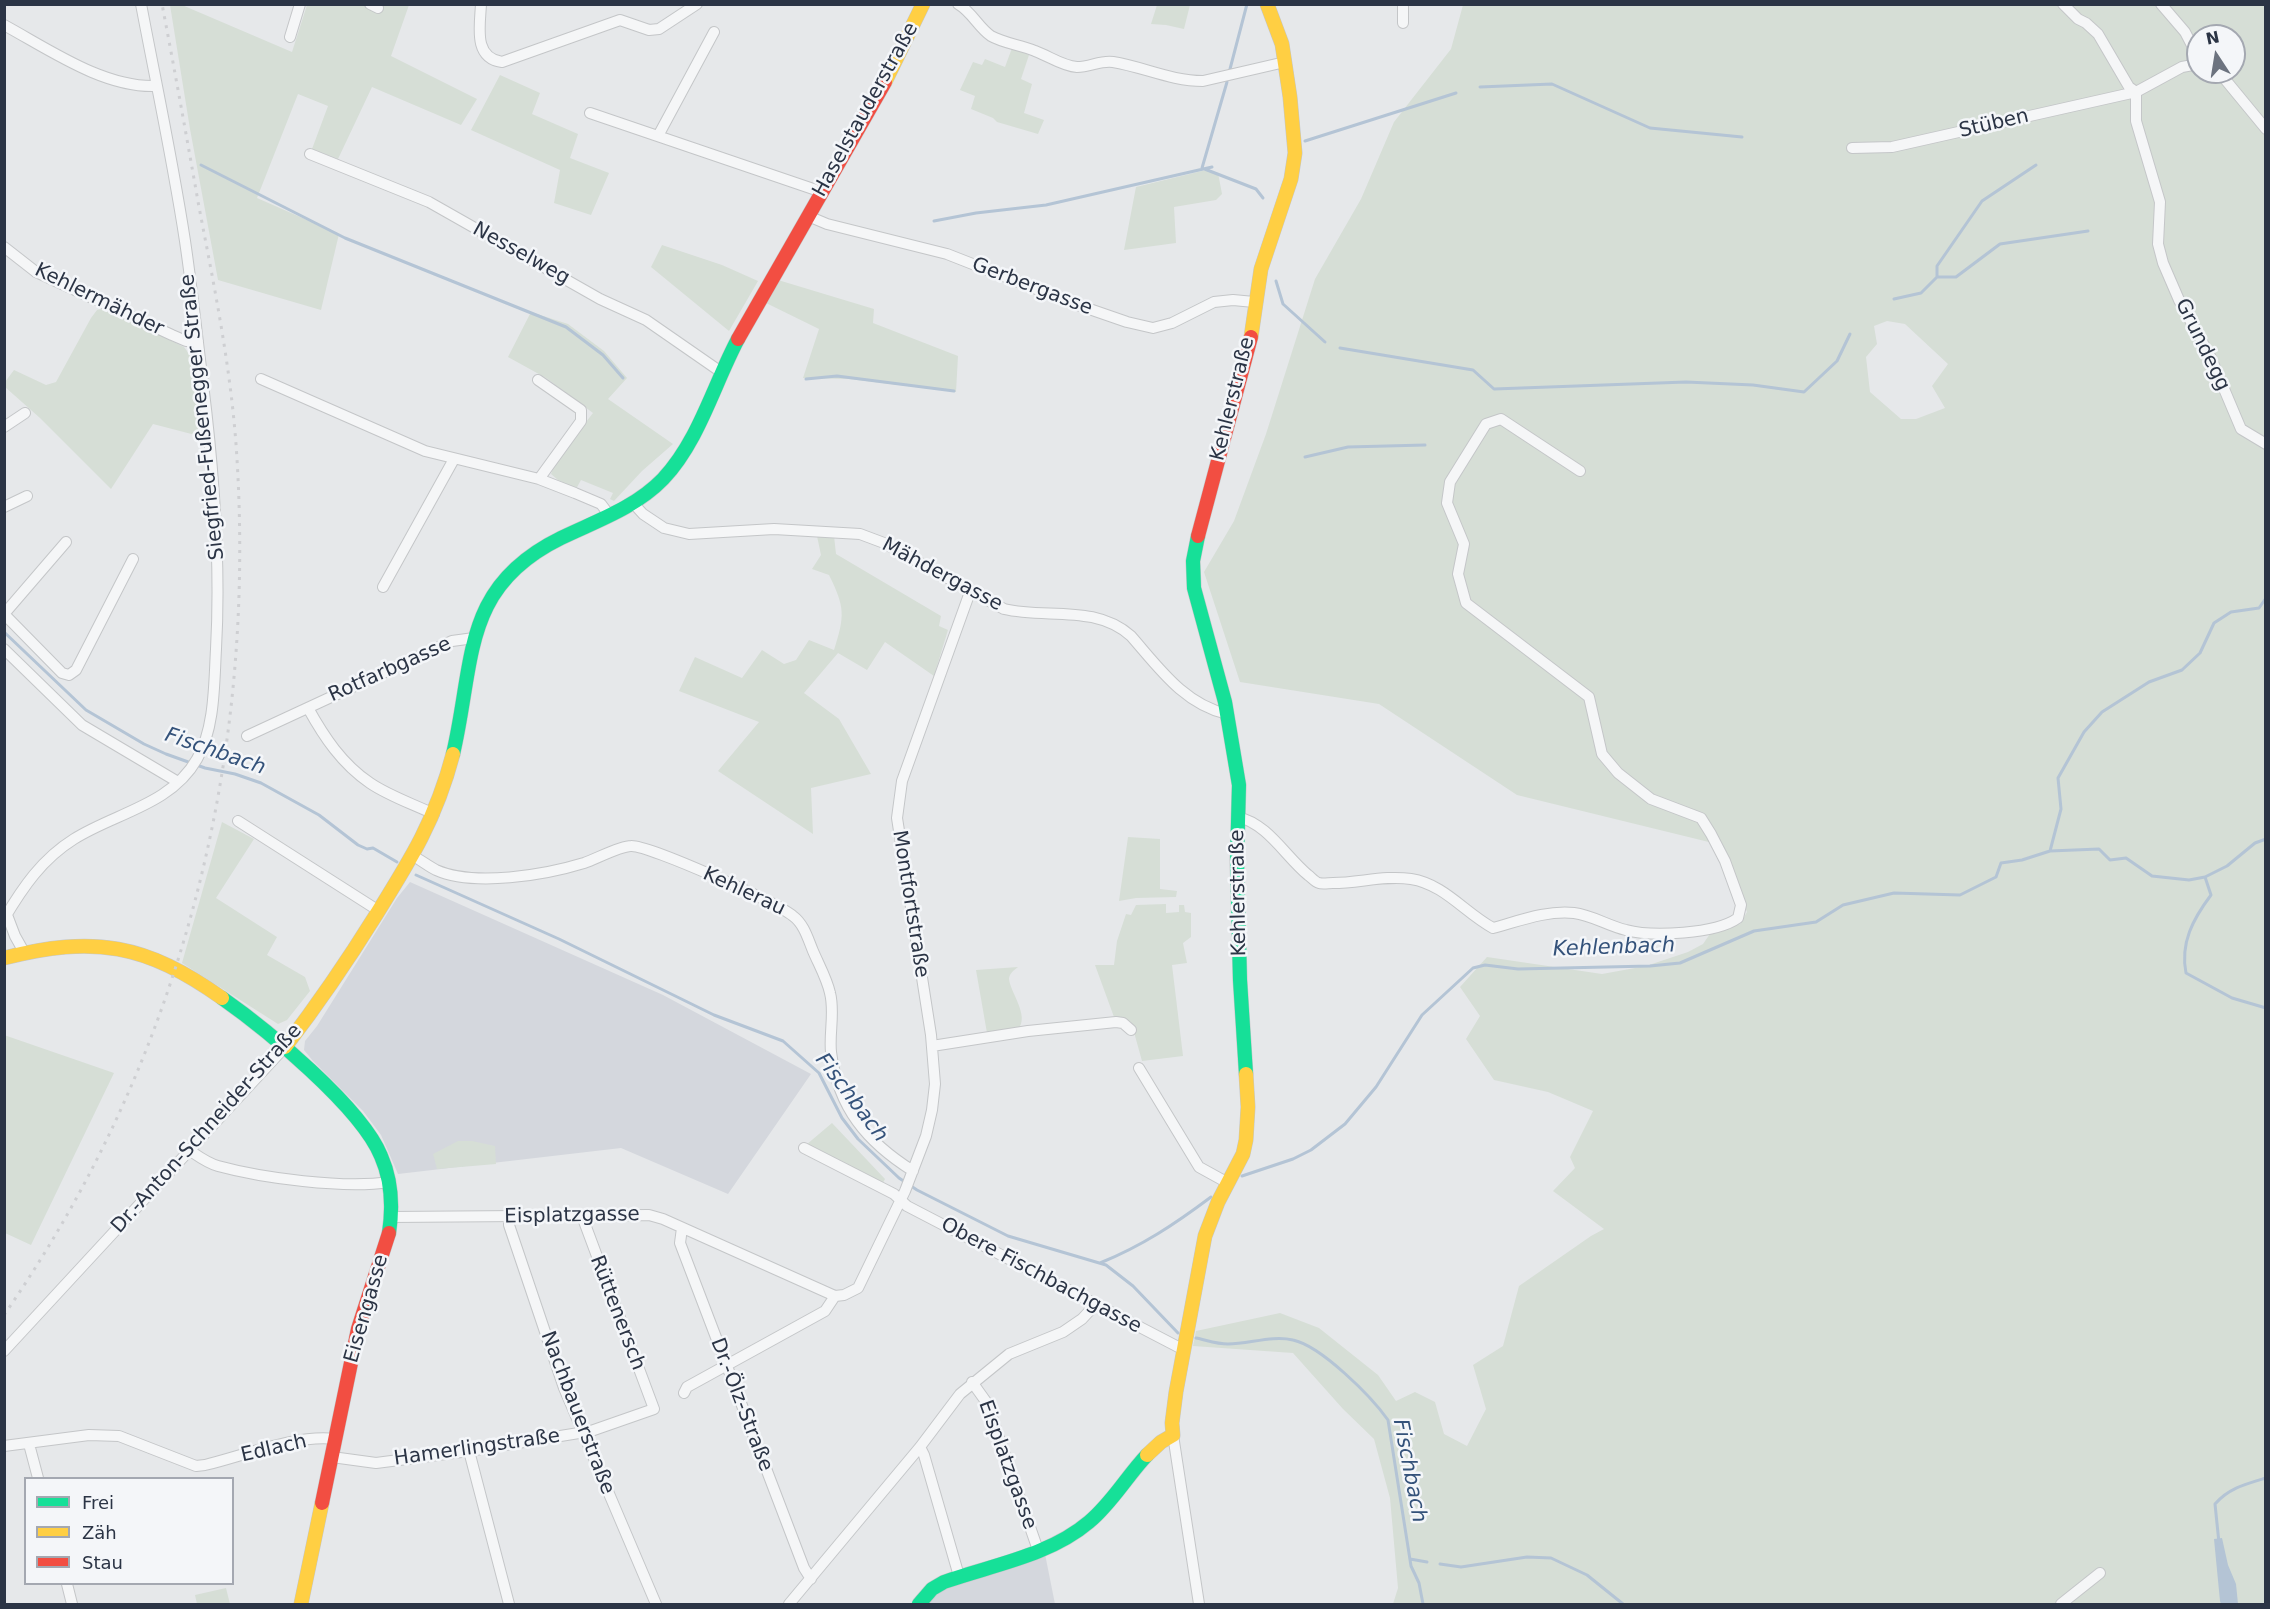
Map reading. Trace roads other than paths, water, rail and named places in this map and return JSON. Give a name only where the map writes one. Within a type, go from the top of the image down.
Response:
[{"type":"main road","name":"Haselstauderstraße","points":[[808,216],[871,108],[923,4]]},
{"type":"main road","name":"Kehlerstraße","points":[[1173,1435],[1174,1407],[1205,1236],[1218,1202],[1243,1154],[1248,1107],[1240,980],[1239,785],[1227,714],[1194,588],[1193,561],[1199,529],[1249,347],[1254,302],[1268,244],[1287,198],[1294,162],[1294,138],[1282,44],[1267,4]]},
{"type":"main road","name":"Dr.-Anton-Schneider-Straße","points":[[285,1047],[379,911],[434,814],[453,755],[474,638],[493,593],[518,564],[555,540],[610,516],[633,503],[662,480],[681,457],[721,372],[808,216]]},
{"type":"main road","name":"Eisengasse","points":[[4,958],[60,945],[95,945],[149,956],[188,975],[273,1036],[357,1117],[373,1137],[389,1182],[391,1217],[383,1251],[359,1326],[301,1605]]},
{"type":"main road","points":[[919,1605],[932,1589],[958,1576],[1038,1550],[1071,1535],[1106,1506],[1148,1455],[1164,1439],[1173,1435]]},
{"type":"street","name":"Siegfried-Fußenegger Straße","points":[[24,952],[6,917],[29,880],[46,861],[76,838],[158,798],[178,783],[198,759],[204,742],[215,676],[219,578],[210,443],[185,243],[141,4]]},
{"type":"street","points":[[290,36],[300,4]]},
{"type":"street","points":[[481,4],[480,33],[483,51],[493,61],[502,63],[620,20],[649,30],[659,29],[698,4]]},
{"type":"street","points":[[958,4],[971,13],[991,36],[1035,51],[1062,64],[1085,67],[1108,61],[1152,74],[1203,81],[1285,62]]},
{"type":"street","points":[[1403,4],[1403,23]]},
{"type":"street","points":[[2063,4],[2098,34],[2124,79],[2136,92]]},
{"type":"street","points":[[2161,4],[2186,34]]},
{"type":"street","points":[[4,25],[110,80],[138,87],[156,86]]},
{"type":"street","points":[[658,136],[714,32]]},
{"type":"street","name":"Stüben","points":[[1852,148],[1892,147],[2136,92],[2186,66]]},
{"type":"street","points":[[2229,84],[2265,129]]},
{"type":"street","name":"Grundegg","points":[[2136,92],[2136,121],[2160,202],[2158,244],[2163,263],[2179,300],[2211,358],[2241,429],[2265,444]]},
{"type":"street","points":[[590,113],[822,192]]},
{"type":"street","name":"Nesselweg","points":[[310,154],[429,202],[591,294],[646,320],[721,372]]},
{"type":"street","name":"Gerbergasse","points":[[808,216],[827,224],[947,254],[1072,303],[1127,322],[1153,328],[1172,323],[1214,302],[1233,300],[1254,302]]},
{"type":"street","name":"Kehlermähder","points":[[4,247],[36,272],[186,341],[198,341]]},
{"type":"street","points":[[261,379],[425,451],[539,479],[601,504],[610,516]]},
{"type":"street","points":[[538,380],[581,410],[581,421],[539,479]]},
{"type":"street","points":[[4,427],[25,413]]},
{"type":"street","points":[[1238,817],[1246,819],[1261,829],[1278,843],[1297,866],[1319,883],[1414,879],[1436,888],[1493,928],[1554,913],[1574,913],[1629,931],[1665,934],[1726,924],[1738,918],[1741,906],[1725,861],[1701,818],[1652,799],[1618,773],[1602,754],[1589,697],[1466,603],[1458,574],[1464,544],[1447,503],[1450,482],[1486,423],[1501,419],[1580,471]]},
{"type":"street","points":[[383,587],[454,459]]},
{"type":"street","points":[[4,507],[27,496]]},
{"type":"street","name":"Mähdergasse","points":[[633,503],[643,514],[664,528],[689,534],[774,529],[860,534],[884,543],[1004,609],[1015,612],[1074,614],[1107,621],[1131,636],[1177,688],[1201,704],[1227,714]]},
{"type":"street","points":[[66,542],[4,614],[62,673],[69,675],[76,670],[133,559]]},
{"type":"street","name":"Montfortstraße","points":[[903,1195],[933,1110],[935,1084],[916,932],[896,824],[898,803],[902,781],[970,592]]},
{"type":"street","name":"Rotfarbgasse","points":[[247,736],[452,641],[474,638]]},
{"type":"street","points":[[4,648],[82,724],[178,783]]},
{"type":"street","name":"Rotfarbgasse","points":[[308,708],[322,734],[355,771],[372,784],[434,814]]},
{"type":"street","points":[[238,821],[379,911]]},
{"type":"street","name":"Kehlerau","points":[[412,856],[436,870],[449,874],[464,877],[507,878],[583,863],[631,846],[665,855],[793,915],[803,927],[830,994],[831,1051],[836,1080],[842,1094],[855,1120],[865,1132],[887,1155],[912,1173]]},
{"type":"street","points":[[932,1046],[1028,1031],[1116,1022],[1123,1023],[1131,1030]]},
{"type":"street","name":"Dr.-Anton-Schneider-Straße","points":[[4,1351],[285,1047]]},
{"type":"street","points":[[1139,1068],[1199,1167],[1228,1183]]},
{"type":"street","name":"Obere Fischbachgasse","points":[[804,1148],[894,1194],[903,1195],[907,1206],[1184,1350]]},
{"type":"street","points":[[189,1150],[217,1166],[270,1176],[366,1184],[389,1182]]},
{"type":"street","points":[[684,1393],[687,1387],[825,1311],[839,1295],[858,1288],[903,1195]]},
{"type":"street","name":"Eisplatzgasse","points":[[391,1217],[649,1215],[839,1295]]},
{"type":"street","name":"Rüttenersch","points":[[582,1216],[654,1409]]},
{"type":"street","name":"Nachbauerstraße","points":[[509,1217],[509,1225],[564,1388],[656,1605]]},
{"type":"street","name":"Dr.-Ölz-Straße","points":[[682,1228],[680,1243],[804,1568],[811,1579]]},
{"type":"street","points":[[789,1605],[972,1382],[1010,1354],[1063,1332],[1082,1319],[1095,1305]]},
{"type":"street","name":"Eisplatzgasse","points":[[972,1382],[987,1403],[1038,1550]]},
{"type":"street","name":"Hamerlingstraße","points":[[332,1457],[376,1463],[469,1451],[582,1433],[654,1409]]},
{"type":"street","name":"Edlach","points":[[4,1446],[89,1435],[119,1436],[196,1466],[205,1466],[292,1442],[322,1438],[335,1439]]},
{"type":"street","points":[[1173,1435],[1199,1605]]},
{"type":"street","points":[[29,1444],[37,1477]]},
{"type":"street","points":[[920,1447],[958,1576]]},
{"type":"street","points":[[469,1451],[508,1605]]},
{"type":"street","points":[[2061,1605],[2100,1573]]},
{"type":"street","points":[[67,1585],[72,1605]]},
{"type":"water","points":[[2222,1538],[2228,1565],[2236,1584],[2238,1604],[2221,1604],[2220,1601],[2214,1539]]},
{"type":"waterway","points":[[1230,69],[1247,4]]},
{"type":"waterway","points":[[1227,82],[1202,168],[1256,189],[1263,198]]},
{"type":"waterway","points":[[1480,87],[1552,84],[1650,128],[1742,137]]},
{"type":"waterway","points":[[1305,141],[1456,93]]},
{"type":"waterway","points":[[201,165],[345,238],[566,327],[603,355],[623,378]]},
{"type":"waterway","points":[[1894,299],[1921,293],[1937,277],[1937,266],[1982,201],[2036,165]]},
{"type":"waterway","points":[[934,221],[976,213],[1046,205],[1212,167]]},
{"type":"waterway","points":[[1937,277],[1956,277],[2000,244],[2088,231]]},
{"type":"waterway","points":[[1276,281],[1283,304],[1325,342]]},
{"type":"waterway","points":[[1340,348],[1473,370],[1494,389],[1686,382],[1753,385],[1804,392],[1837,361],[1850,334]]},
{"type":"waterway","points":[[806,379],[837,376],[954,391]]},
{"type":"waterway","points":[[1305,457],[1348,447],[1425,445]]},
{"type":"waterway","points":[[2050,851],[2061,809],[2058,778],[2084,732],[2102,712],[2149,682],[2182,670],[2200,653],[2214,623],[2231,612],[2259,608],[2266,598]]},
{"type":"waterway","name":"Fischbach","points":[[4,632],[86,710],[144,744],[205,768],[235,774],[261,783],[319,815],[358,845],[367,849],[373,848],[397,862]]},
{"type":"waterway","points":[[2205,877],[2227,866],[2255,843],[2266,839]]},
{"type":"waterway","name":"Kehlenbach","points":[[1242,1176],[1293,1159],[1311,1150],[1345,1124],[1376,1087],[1422,1015],[1473,968],[1485,965],[1518,969],[1650,966],[1680,963],[1754,931],[1816,922],[1843,905],[1894,893],[1960,895],[1996,877],[2001,863],[2022,860],[2050,851],[2099,849],[2110,860],[2126,858],[2152,876],[2189,880],[2205,877],[2211,895],[2194,922],[2187,941],[2186,973],[2232,998],[2266,1008]]},
{"type":"waterway","name":"Fischbach","points":[[416,875],[559,939],[714,1015],[783,1041],[819,1073],[842,1118],[858,1139],[899,1178],[917,1190],[1008,1236],[1106,1265],[1133,1286],[1178,1333]]},
{"type":"waterway","name":"Kehlenbach","points":[[1100,1263],[1158,1234],[1211,1197]]},
{"type":"waterway","name":"Fischbach","points":[[1196,1338],[1228,1344],[1269,1339],[1293,1340],[1304,1344],[1345,1373],[1380,1410],[1388,1420],[1411,1566],[1419,1583],[1423,1604]]},
{"type":"waterway","points":[[2219,1543],[2215,1504],[2232,1490],[2266,1478]]},
{"type":"waterway","points":[[1440,1564],[1461,1567],[1527,1557],[1551,1558],[1587,1575],[1623,1604]]},
{"type":"waterway","points":[[1410,1559],[1427,1562]]},
{"type":"railway","points":[[4,1315],[66,1216],[119,1114],[162,1008],[195,899],[219,788],[234,675],[240,560],[236,444],[230,384],[162,4]]}]
